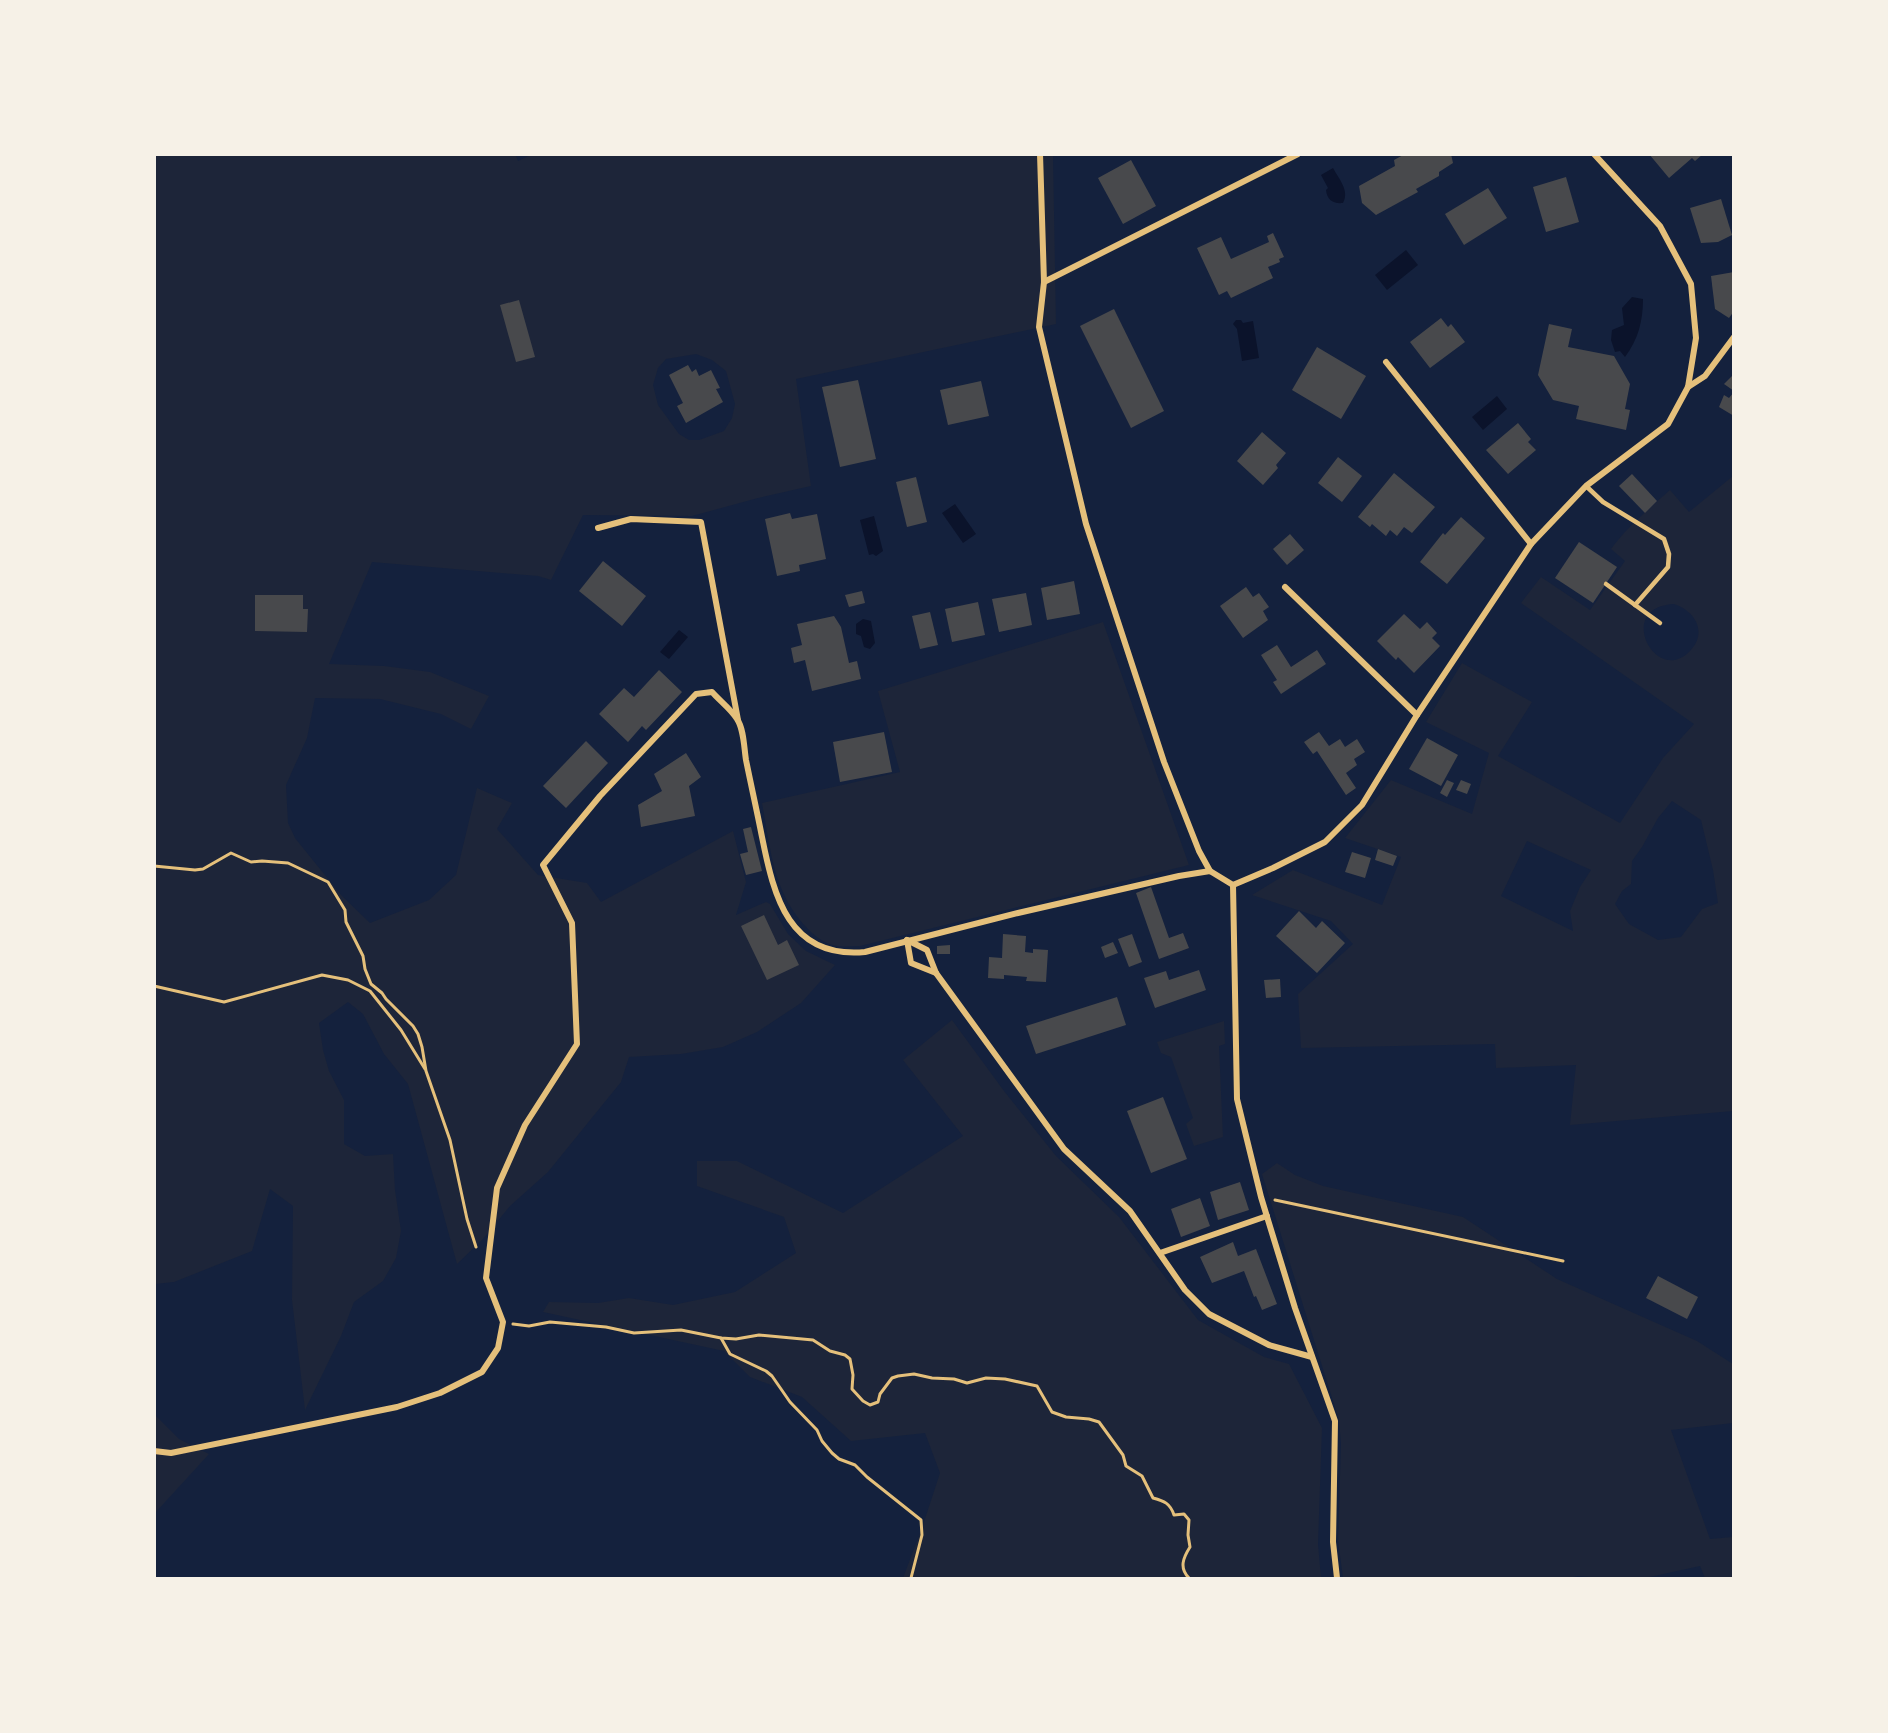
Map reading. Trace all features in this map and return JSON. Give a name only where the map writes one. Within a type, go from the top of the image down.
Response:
[{"type":"street","points":[[1040,154],[1044,282],[1039,327],[1086,524],[1164,762],[1199,851],[1210,871],[1233,885]]},
{"type":"street","points":[[1044,282],[1298,154]]},
{"type":"street","points":[[1233,885],[1325,842],[1362,805],[1418,715],[1531,544],[1586,486],[1668,424],[1688,387],[1696,338],[1691,284],[1660,226],[1594,154]]},
{"type":"street","points":[[1688,387],[1705,376],[1734,338]]},
{"type":"street","points":[[1386,362],[1531,544]]},
{"type":"street","points":[[598,528],[631,519],[701,522],[738,720],[773,887],[788,918],[815,945],[828,951],[846,954],[865,952],[1179,876],[1210,871]]},
{"type":"street","points":[[1285,588],[1418,715]]},
{"type":"street","points":[[154,1451],[171,1453],[397,1407],[440,1393],[482,1372],[498,1348],[503,1322],[486,1278],[496,1188],[525,1125],[577,1044],[572,923],[543,866],[600,796],[696,694],[712,692],[738,720]]},
{"type":"street","points":[[1233,885],[1237,1100],[1261,1197],[1335,1421],[1333,1542],[1337,1578]]},
{"type":"street","points":[[907,940],[910,963],[936,973]]},
{"type":"street","points":[[907,940],[927,950],[936,973],[1064,1149],[1130,1211],[1185,1290],[1209,1314],[1269,1345],[1312,1357]]},
{"type":"street","points":[[1160,1253],[1267,1216]]},
{"type":"lane","points":[[1586,486],[1603,502],[1664,539],[1669,554],[1668,567],[1635,605]]},
{"type":"lane","points":[[1606,584],[1660,623]]},
{"type":"path","points":[[154,866],[203,869],[231,854],[251,862],[288,863],[328,882],[345,910],[346,922],[363,956],[371,984],[413,1026],[422,1047],[426,1071],[450,1140],[467,1220],[477,1248]]},
{"type":"path","points":[[154,986],[224,1002],[322,975],[348,980],[370,992],[401,1030],[426,1071]]},
{"type":"path","points":[[1261,1197],[1563,1261]]},
{"type":"path","points":[[503,1322],[529,1326],[550,1322],[578,1323],[634,1333],[681,1330],[736,1339],[759,1335],[813,1340],[830,1351],[846,1355],[850,1359],[853,1375],[852,1389],[870,1405],[878,1402],[880,1394],[892,1378],[914,1374],[968,1383],[986,1378],[1005,1379],[1037,1386],[1052,1412],[1066,1417],[1099,1422],[1122,1455],[1126,1466],[1142,1476],[1153,1498],[1165,1501],[1171,1506],[1174,1515],[1184,1514],[1189,1520],[1190,1547],[1182,1566],[1183,1572],[1189,1578]]},
{"type":"path","points":[[721,1338],[730,1354],[766,1371],[772,1377],[790,1402],[817,1430],[822,1441],[832,1453],[855,1465],[921,1520],[922,1535],[911,1578]]},
{"type":"shaded area","points":[[515,154],[518,161],[533,154],[1053,155],[1056,324],[796,379],[811,486],[692,516],[583,515],[551,580],[538,576],[372,562],[329,664],[384,666],[430,672],[489,696],[471,729],[441,714],[380,699],[315,698],[307,738],[286,785],[288,823],[295,838],[341,895],[370,923],[429,900],[456,875],[477,788],[512,803],[497,829],[538,875],[587,883],[601,902],[733,831],[746,882],[736,915],[766,902],[770,904],[788,934],[806,951],[835,965],[801,1003],[757,1032],[723,1047],[681,1054],[629,1057],[621,1082],[548,1172],[510,1206],[483,1239],[457,1264],[408,1084],[384,1054],[363,1014],[348,1002],[319,1023],[329,1071],[344,1100],[344,1144],[365,1156],[393,1154],[401,1231],[396,1258],[383,1281],[354,1302],[341,1336],[305,1410],[292,1300],[293,1206],[270,1189],[252,1251],[174,1282],[155,1284],[155,155]],"holes":[[[696,354],[712,360],[726,371],[735,404],[732,418],[724,431],[699,440],[689,440],[679,434],[658,405],[653,385],[658,368],[666,359]]]},
{"type":"shaded area","points":[[1333,168],[1344,190],[1343,203],[1336,203],[1329,199],[1326,190],[1328,188],[1321,175]]},
{"type":"shaded area","points":[[1406,250],[1418,265],[1387,290],[1375,275]]},
{"type":"shaded area","points":[[1632,297],[1643,299],[1642,315],[1639,330],[1625,357],[1620,351],[1615,352],[1611,340],[1612,330],[1624,325],[1622,308]]},
{"type":"shaded area","points":[[1236,320],[1241,320],[1243,323],[1253,321],[1259,358],[1242,361],[1237,329],[1233,324]]},
{"type":"shaded area","points":[[1497,396],[1507,409],[1483,430],[1472,417]]},
{"type":"shaded area","points":[[1733,476],[1733,1111],[1570,1125],[1576,1065],[1496,1068],[1495,1044],[1301,1048],[1298,994],[1353,944],[1331,921],[1252,895],[1293,870],[1382,905],[1401,857],[1345,838],[1391,780],[1472,814],[1489,753],[1426,722],[1462,663],[1532,702],[1498,756],[1620,823],[1663,758],[1694,724],[1521,603],[1541,577],[1590,610],[1625,561],[1611,549],[1631,525],[1670,490],[1689,512]],"holes":[[[1674,604],[1693,617],[1697,623],[1698,637],[1690,651],[1677,659],[1665,659],[1654,653],[1647,642],[1644,630],[1646,618],[1656,608]],[[1672,801],[1701,820],[1718,903],[1702,909],[1681,937],[1658,940],[1629,924],[1615,904],[1622,891],[1631,884],[1632,861],[1658,818]],[[1527,841],[1591,870],[1580,887],[1570,911],[1573,931],[1501,896]]]},
{"type":"shaded area","points":[[955,504],[976,534],[963,543],[942,513]]},
{"type":"shaded area","points":[[874,516],[883,551],[876,556],[869,555],[860,520]]},
{"type":"shaded area","points":[[863,619],[871,621],[875,643],[870,649],[864,647],[861,636],[856,634],[856,624]]},
{"type":"shaded area","points":[[1103,622],[1189,865],[860,946],[833,945],[812,933],[797,916],[781,887],[771,855],[762,803],[900,772],[878,691]]},
{"type":"shaded area","points":[[679,630],[688,637],[669,659],[660,652]]},
{"type":"shaded area","points":[[952,1020],[1004,1091],[1056,1156],[1119,1217],[1198,1320],[1264,1357],[1289,1364],[1322,1428],[1318,1544],[1321,1578],[903,1578],[940,1473],[925,1433],[851,1441],[802,1397],[750,1377],[724,1351],[543,1312],[549,1302],[598,1303],[629,1298],[673,1305],[735,1292],[796,1253],[784,1217],[697,1186],[697,1161],[737,1161],[843,1213],[963,1136],[903,1060]]},
{"type":"shaded area","points":[[1224,1021],[1225,1044],[1219,1046],[1223,1137],[1194,1146],[1186,1124],[1193,1118],[1171,1057],[1161,1053],[1157,1042]]},
{"type":"shaded area","points":[[1277,1163],[1295,1175],[1323,1186],[1463,1217],[1557,1279],[1697,1341],[1733,1364],[1733,1423],[1671,1430],[1710,1539],[1733,1537],[1733,1578],[1705,1578],[1700,1566],[1645,1578],[1578,1576],[1568,1578],[1343,1578],[1338,1540],[1341,1444],[1339,1420],[1262,1174]]},
{"type":"shaded area","points":[[154,1414],[179,1439],[209,1454],[155,1513]]},
{"type":"building","points":[[1405,154],[1451,154],[1453,163],[1439,172],[1439,176],[1416,189],[1418,192],[1376,215],[1362,203],[1359,186],[1395,166],[1394,160]]},
{"type":"building","points":[[1649,154],[1703,154],[1695,161],[1692,158],[1669,178]]},
{"type":"building","points":[[1131,160],[1156,206],[1123,224],[1098,178]]},
{"type":"building","points":[[1566,177],[1579,222],[1546,232],[1533,187]]},
{"type":"building","points":[[1488,188],[1507,218],[1464,245],[1445,214]]},
{"type":"building","points":[[1721,199],[1732,235],[1718,242],[1701,243],[1690,208]]},
{"type":"building","points":[[1273,233],[1284,257],[1279,259],[1280,262],[1268,267],[1273,278],[1231,298],[1227,291],[1219,295],[1197,248],[1221,237],[1231,259],[1269,242],[1267,236]]},
{"type":"building","points":[[1734,272],[1734,311],[1729,318],[1715,309],[1711,276]]},
{"type":"building","points":[[519,300],[535,357],[516,362],[500,305]]},
{"type":"building","points":[[1114,309],[1164,411],[1131,428],[1080,326]]},
{"type":"building","points":[[1441,318],[1448,327],[1451,324],[1465,342],[1430,368],[1410,342]]},
{"type":"building","points":[[1549,324],[1572,329],[1568,347],[1614,356],[1630,384],[1625,409],[1630,410],[1626,430],[1576,419],[1579,406],[1553,400],[1538,375]]},
{"type":"building","points":[[1317,347],[1366,376],[1341,419],[1292,390]]},
{"type":"building","points":[[688,365],[692,372],[696,369],[699,376],[711,370],[720,388],[716,389],[723,402],[686,423],[677,406],[683,403],[669,375]]},
{"type":"building","points":[[1734,374],[1734,391],[1724,384]]},
{"type":"building","points":[[858,380],[876,459],[840,467],[822,387]]},
{"type":"building","points":[[981,381],[989,416],[948,425],[940,390]]},
{"type":"building","points":[[1734,392],[1734,416],[1719,407],[1724,395],[1729,398]]},
{"type":"building","points":[[1518,423],[1531,439],[1528,442],[1536,450],[1508,474],[1486,450]]},
{"type":"building","points":[[1262,432],[1286,453],[1276,465],[1278,468],[1263,485],[1237,461]]},
{"type":"building","points":[[1338,457],[1362,476],[1342,502],[1318,483]]},
{"type":"building","points":[[1394,473],[1435,507],[1412,533],[1404,527],[1397,536],[1390,530],[1386,536],[1372,524],[1370,527],[1358,517]]},
{"type":"building","points":[[1632,474],[1657,501],[1645,513],[1619,486]]},
{"type":"building","points":[[916,477],[927,522],[907,527],[896,482]]},
{"type":"building","points":[[790,513],[792,519],[817,514],[826,559],[799,565],[800,571],[777,576],[765,519]]},
{"type":"building","points":[[1461,517],[1485,538],[1447,584],[1420,562],[1443,533],[1445,535]]},
{"type":"building","points":[[1290,534],[1304,550],[1287,565],[1273,549]]},
{"type":"building","points":[[1579,542],[1617,567],[1593,603],[1555,578]]},
{"type":"building","points":[[603,561],[646,596],[622,626],[579,591]]},
{"type":"building","points":[[1074,581],[1080,614],[1047,620],[1041,588]]},
{"type":"building","points":[[1246,587],[1253,597],[1259,593],[1269,607],[1263,611],[1268,620],[1243,638],[1220,606]]},
{"type":"building","points":[[862,591],[865,603],[849,607],[845,595]]},
{"type":"building","points":[[1026,593],[1032,625],[999,632],[992,599]]},
{"type":"building","points":[[255,595],[303,595],[303,609],[308,609],[307,632],[255,631]]},
{"type":"building","points":[[978,602],[985,635],[952,642],[945,609]]},
{"type":"building","points":[[930,612],[938,645],[920,649],[912,616]]},
{"type":"building","points":[[1404,614],[1420,629],[1427,622],[1437,633],[1432,638],[1440,646],[1414,673],[1398,657],[1396,660],[1377,641]]},
{"type":"building","points":[[834,616],[841,627],[849,663],[857,661],[861,679],[812,691],[805,660],[794,663],[791,648],[802,645],[797,624]]},
{"type":"building","points":[[1277,645],[1291,667],[1317,650],[1326,664],[1281,694],[1273,682],[1277,680],[1261,655]]},
{"type":"building","points":[[659,670],[682,692],[646,730],[642,726],[628,742],[599,714],[624,688],[634,697]]},
{"type":"building","points":[[884,732],[892,772],[840,782],[833,742]]},
{"type":"building","points":[[1319,732],[1329,746],[1340,739],[1345,747],[1357,739],[1365,752],[1354,759],[1357,765],[1346,773],[1356,788],[1346,795],[1317,751],[1313,754],[1304,742]]},
{"type":"building","points":[[1427,738],[1458,755],[1441,786],[1409,769]]},
{"type":"building","points":[[586,741],[608,763],[566,808],[543,786]]},
{"type":"building","points":[[686,753],[701,777],[689,786],[695,816],[641,827],[638,805],[662,791],[654,774]]},
{"type":"building","points":[[1447,780],[1454,783],[1447,797],[1440,793]]},
{"type":"building","points":[[1461,780],[1471,784],[1467,794],[1456,790]]},
{"type":"building","points":[[751,827],[762,871],[746,875],[740,854],[748,852],[743,829]]},
{"type":"building","points":[[1378,849],[1397,856],[1393,866],[1375,860]]},
{"type":"building","points":[[1352,852],[1371,858],[1365,878],[1345,872]]},
{"type":"building","points":[[1151,887],[1169,938],[1183,933],[1189,948],[1159,959],[1136,893]]},
{"type":"building","points":[[1299,911],[1316,928],[1322,921],[1345,943],[1317,973],[1276,936]]},
{"type":"building","points":[[764,915],[778,945],[787,940],[799,965],[767,980],[741,926]]},
{"type":"building","points":[[1003,934],[1026,936],[1025,952],[1033,953],[1033,949],[1048,950],[1046,982],[1026,981],[1027,977],[1004,975],[1004,979],[988,978],[989,957],[1002,958]]},
{"type":"building","points":[[1132,934],[1142,962],[1129,967],[1118,939]]},
{"type":"building","points":[[1113,942],[1118,953],[1105,958],[1101,947]]},
{"type":"building","points":[[950,945],[950,954],[937,954],[937,946]]},
{"type":"building","points":[[1199,970],[1206,990],[1155,1008],[1144,978],[1166,971],[1169,980]]},
{"type":"building","points":[[1280,979],[1281,997],[1266,998],[1264,980]]},
{"type":"building","points":[[1117,997],[1126,1025],[1036,1054],[1026,1026]]},
{"type":"building","points":[[1163,1097],[1187,1159],[1151,1173],[1127,1111]]},
{"type":"building","points":[[1240,1182],[1249,1210],[1218,1220],[1210,1192]]},
{"type":"building","points":[[1200,1198],[1210,1226],[1181,1237],[1171,1209]]},
{"type":"building","points":[[1233,1242],[1238,1256],[1256,1249],[1277,1304],[1262,1310],[1256,1296],[1254,1297],[1244,1271],[1212,1283],[1200,1257]]},
{"type":"building","points":[[1658,1276],[1698,1297],[1687,1319],[1646,1298]]}]
